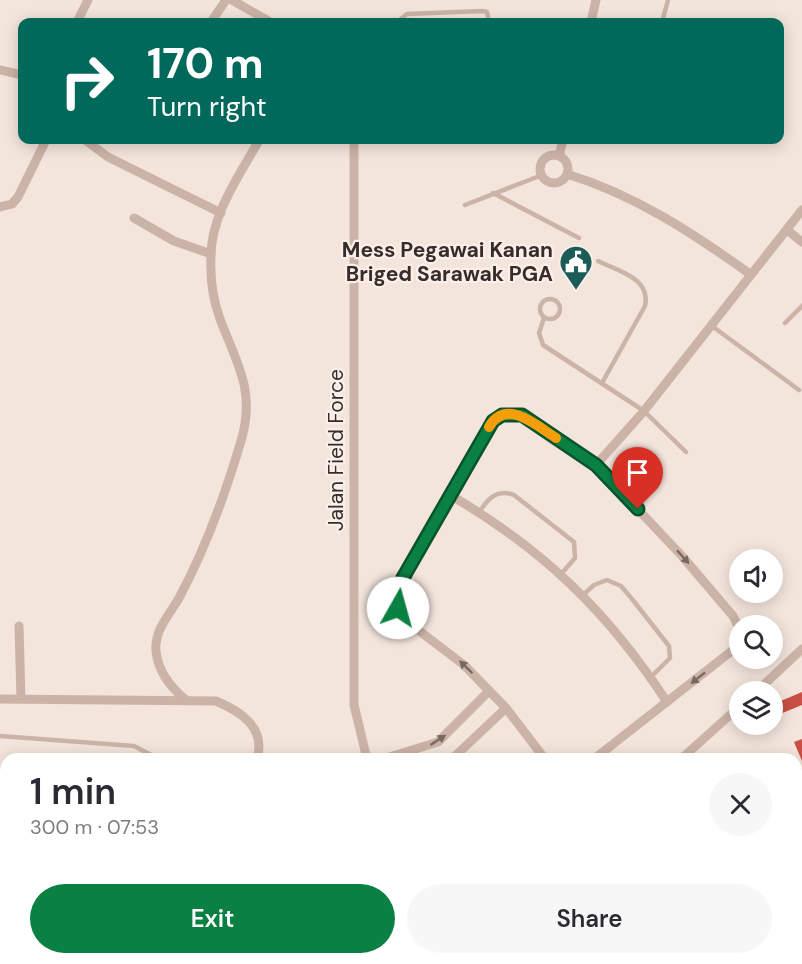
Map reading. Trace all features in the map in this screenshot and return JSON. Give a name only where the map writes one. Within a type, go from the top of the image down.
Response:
[{"type":"street","points":[[79,18],[88,0]]},
{"type":"street","points":[[214,18],[226,0]]},
{"type":"street","points":[[232,0],[263,18]]},
{"type":"street","points":[[592,18],[596,0]]},
{"type":"street","points":[[0,69],[18,74]]},
{"type":"street","points":[[0,207],[12,204],[44,144]]},
{"type":"street","points":[[90,144],[108,158],[221,213]]},
{"type":"street","points":[[186,700],[168,685],[156,651],[157,639],[199,559],[219,509],[243,435],[246,408],[242,370],[215,300],[210,254],[221,213],[256,144]]},
{"type":"street","name":"Jalan Field Force","points":[[354,144],[354,705],[366,753]]},
{"type":"street","points":[[559,156],[562,144]]},
{"type":"street","points":[[559,156],[567,163],[567,174],[560,182],[555,183],[542,175],[540,170],[544,160],[559,156]]},
{"type":"street","points":[[567,174],[593,182],[666,217],[750,274]]},
{"type":"street","points":[[596,465],[644,411],[802,210]]},
{"type":"street","points":[[134,218],[174,241],[210,254]]},
{"type":"street","points":[[787,230],[802,242]]},
{"type":"street","points":[[540,753],[506,708],[489,691],[440,644],[401,617],[396,599],[396,590],[493,421],[502,415],[522,415],[596,465],[682,556],[732,615]]},
{"type":"street","points":[[450,495],[480,511],[562,573],[651,677],[668,702]]},
{"type":"street","points":[[19,626],[21,699]]},
{"type":"street","points":[[768,681],[802,649]]},
{"type":"street","points":[[602,753],[729,653]]},
{"type":"street","points":[[402,753],[438,742],[489,691]]},
{"type":"street","points":[[0,699],[216,701],[244,716],[255,727],[260,745],[259,753]]},
{"type":"street","points":[[458,753],[506,708]]},
{"type":"street","points":[[688,753],[729,716]]},
{"type":"lane","points":[[663,18],[668,0]]},
{"type":"lane","points":[[402,18],[407,14],[487,12],[488,18]]},
{"type":"lane","points":[[465,205],[542,175]]},
{"type":"lane","points":[[493,194],[579,238]]},
{"type":"lane","points":[[598,261],[638,280],[647,297],[645,306],[602,382]]},
{"type":"lane","points":[[544,318],[550,319],[558,315],[560,307],[554,300],[548,299],[541,304],[540,310],[544,318],[539,333],[543,345],[644,411],[686,452]]},
{"type":"lane","points":[[785,323],[802,306]]},
{"type":"lane","points":[[710,325],[798,390]]},
{"type":"lane","points":[[480,511],[493,495],[502,491],[514,495],[574,542],[574,558],[562,573]]},
{"type":"lane","points":[[583,595],[594,585],[607,580],[621,586],[669,646],[670,658],[651,677]]},
{"type":"lane","points":[[0,736],[135,746],[148,753]]},
{"type":"building","points":[[802,692],[802,705],[783,713],[783,700]]},
{"type":"building","points":[[802,739],[802,753],[799,753],[794,742]]},
{"type":"slow traffic","points":[[489,427],[502,415],[522,415],[556,438]]},
{"type":"place","name":"Mess Pegawai Kanan Briged Sarawak PGA","points":[[576,291]]},
{"type":"route","points":[[398,608],[396,590],[493,421],[502,415],[522,415],[596,465],[638,509]]}]
